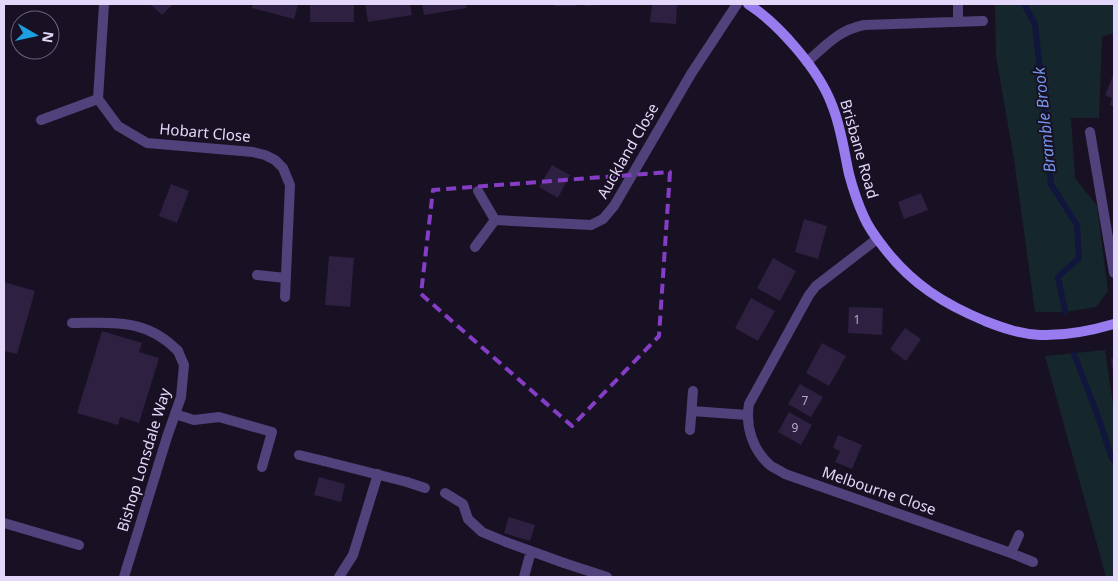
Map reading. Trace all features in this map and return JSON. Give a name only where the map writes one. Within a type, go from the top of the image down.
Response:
[{"type":"street","points":[[41,120],[98,99],[104,4]]},
{"type":"street","name":"Auckland Close","points":[[495,220],[591,225],[603,219],[614,206],[691,74],[737,4]]},
{"type":"street","name":"Brisbane Road","points":[[748,4],[770,21],[788,39],[808,62],[816,75],[832,104],[849,175],[865,219],[877,239],[906,272],[932,294],[964,312],[1001,328],[1038,335],[1054,335],[1071,334],[1114,324]]},
{"type":"street","points":[[958,4],[958,22]]},
{"type":"street","points":[[808,62],[834,38],[855,26],[864,24],[983,21]]},
{"type":"street","name":"Hobart Close","points":[[98,99],[118,126],[147,143],[252,152],[275,160],[283,168],[290,185],[285,297]]},
{"type":"street","points":[[1090,132],[1114,273]]},
{"type":"street","points":[[476,246],[495,220],[478,191]]},
{"type":"street","points":[[692,411],[747,415],[749,404],[812,290],[877,239]]},
{"type":"street","points":[[257,275],[286,278]]},
{"type":"street","name":"Bishop Lonsdale Way","points":[[72,323],[118,323],[140,326],[168,341],[178,351],[184,365],[181,397],[124,577]]},
{"type":"street","points":[[690,430],[693,391]]},
{"type":"street","points":[[175,414],[194,420],[219,417],[272,432],[262,467]]},
{"type":"street","name":"Melbourne Close","points":[[747,415],[753,442],[761,455],[772,466],[786,474],[1033,562]]},
{"type":"street","points":[[299,455],[426,488]]},
{"type":"street","points":[[339,577],[353,555],[378,474]]},
{"type":"street","points":[[445,493],[463,504],[468,519],[482,532],[606,577]]},
{"type":"street","points":[[4,523],[79,546]]},
{"type":"street","points":[[1011,553],[1019,535]]},
{"type":"street","points":[[524,577],[531,551]]},
{"type":"highlighted area","points":[[670,172],[659,336],[572,426],[421,294],[433,190]]},
{"type":"green space","points":[[995,4],[1114,4],[1114,33],[1102,37],[1099,118],[1071,118],[1075,178],[1097,206],[1108,291],[1096,307],[1065,312],[1035,312],[1014,159],[996,56]]},
{"type":"green space","points":[[1105,350],[1114,411],[1114,577],[1106,577],[1045,356]]},
{"type":"building","points":[[150,4],[173,4],[162,15]]},
{"type":"building","points":[[253,4],[298,4],[294,19],[252,8]]},
{"type":"building","points":[[310,4],[354,4],[354,22],[310,22]]},
{"type":"building","points":[[365,4],[410,4],[412,15],[368,22]]},
{"type":"building","points":[[422,4],[466,4],[467,8],[424,15]]},
{"type":"building","points":[[555,4],[576,4],[576,6],[555,6]]},
{"type":"building","points":[[585,4],[601,4],[601,5],[585,6]]},
{"type":"building","points":[[652,4],[677,4],[676,24],[650,22]]},
{"type":"building","points":[[1114,73],[1114,107],[1110,105],[1112,98],[1105,95]]},
{"type":"building","points":[[552,165],[570,175],[558,198],[539,187]]},
{"type":"building","points":[[171,184],[189,191],[177,223],[159,216]]},
{"type":"building","points":[[921,193],[928,210],[904,219],[898,202]]},
{"type":"building","points":[[804,219],[827,226],[818,259],[795,252]]},
{"type":"building","points":[[329,256],[354,258],[350,307],[325,305]]},
{"type":"building","points":[[773,258],[796,271],[780,301],[757,288]]},
{"type":"building","points":[[4,282],[35,291],[17,354],[4,351]]},
{"type":"building","points":[[751,298],[775,311],[758,341],[735,328]]},
{"type":"building","points":[[849,307],[883,308],[882,335],[848,333]]},
{"type":"building","points":[[905,328],[921,339],[906,361],[890,349]]},
{"type":"building","points":[[102,331],[142,343],[139,352],[159,358],[139,423],[120,417],[118,425],[77,413]]},
{"type":"building","points":[[822,343],[846,356],[829,386],[806,373]]},
{"type":"building","points":[[1111,359],[1114,359],[1114,371],[1113,371]]},
{"type":"building","points":[[800,384],[823,397],[811,417],[788,404]]},
{"type":"building","points":[[789,412],[812,425],[801,445],[778,432]]},
{"type":"building","points":[[838,435],[862,445],[852,469],[835,462],[840,451],[833,448]]},
{"type":"building","points":[[319,477],[345,484],[341,502],[314,495]]},
{"type":"building","points":[[509,517],[535,525],[530,541],[504,533]]},
{"type":"waterway","name":"Bramble Brook","points":[[1024,4],[1035,24],[1051,184],[1077,225],[1079,258],[1058,277],[1065,312]]},
{"type":"waterway","name":"Bramble Brook","points":[[1074,354],[1112,459],[1114,460]]}]
